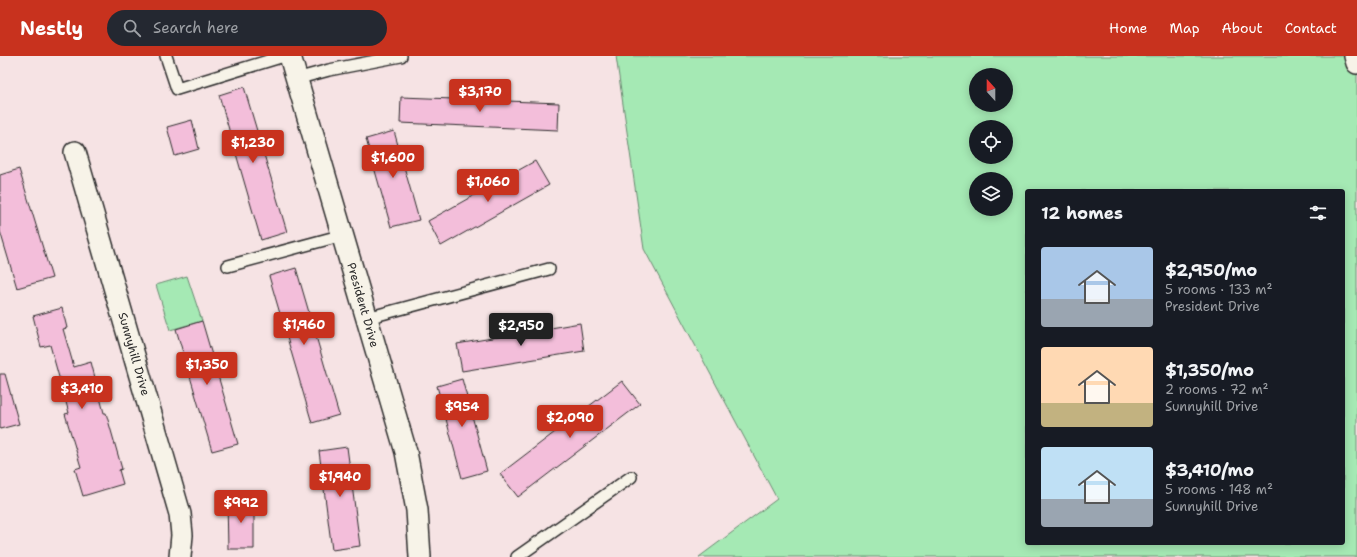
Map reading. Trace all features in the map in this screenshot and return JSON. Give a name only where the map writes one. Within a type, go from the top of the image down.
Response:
[{"type":"street","name":"President Drive","points":[[290,56],[406,452],[416,510],[420,557]]},
{"type":"street","points":[[1355,56],[1357,63]]},
{"type":"street","name":"Sunnyhill Drive","points":[[75,152],[180,514],[182,535],[180,557]]},
{"type":"lane","points":[[166,56],[177,89],[284,56]]},
{"type":"lane","points":[[296,79],[329,70],[401,56]]},
{"type":"lane","points":[[228,266],[342,235]]},
{"type":"lane","points":[[367,318],[549,269]]},
{"type":"lane","points":[[517,557],[631,477]]},
{"type":"green space","points":[[616,56],[1355,56],[1357,63],[1357,557],[699,557],[777,499],[644,249]]},
{"type":"green space","points":[[187,276],[202,321],[170,330],[156,285]]},
{"type":"building","points":[[244,87],[287,232],[261,240],[219,95]]},
{"type":"building","points":[[401,97],[559,103],[558,130],[400,123]]},
{"type":"building","points":[[192,120],[199,149],[175,156],[167,127]]},
{"type":"building","points":[[394,131],[419,220],[391,227],[366,139]]},
{"type":"building","points":[[535,161],[549,185],[441,246],[428,221]]},
{"type":"building","points":[[19,169],[52,278],[17,288],[0,231],[0,175]]},
{"type":"building","points":[[296,268],[339,415],[312,423],[269,276]]},
{"type":"building","points":[[62,308],[67,328],[63,329],[74,367],[91,362],[104,413],[106,413],[122,469],[119,470],[123,484],[83,496],[75,469],[81,467],[65,414],[69,413],[50,345],[41,347],[33,316]]},
{"type":"building","points":[[202,321],[238,444],[212,451],[176,329]]},
{"type":"building","points":[[580,323],[584,351],[462,371],[457,344]]},
{"type":"building","points":[[0,374],[5,374],[19,424],[0,429]]},
{"type":"building","points":[[462,379],[487,471],[462,478],[437,386]]},
{"type":"building","points":[[622,381],[640,404],[518,497],[500,474]]},
{"type":"building","points":[[347,447],[360,546],[332,550],[319,451]]},
{"type":"building","points":[[227,499],[254,499],[254,549],[228,549]]}]
